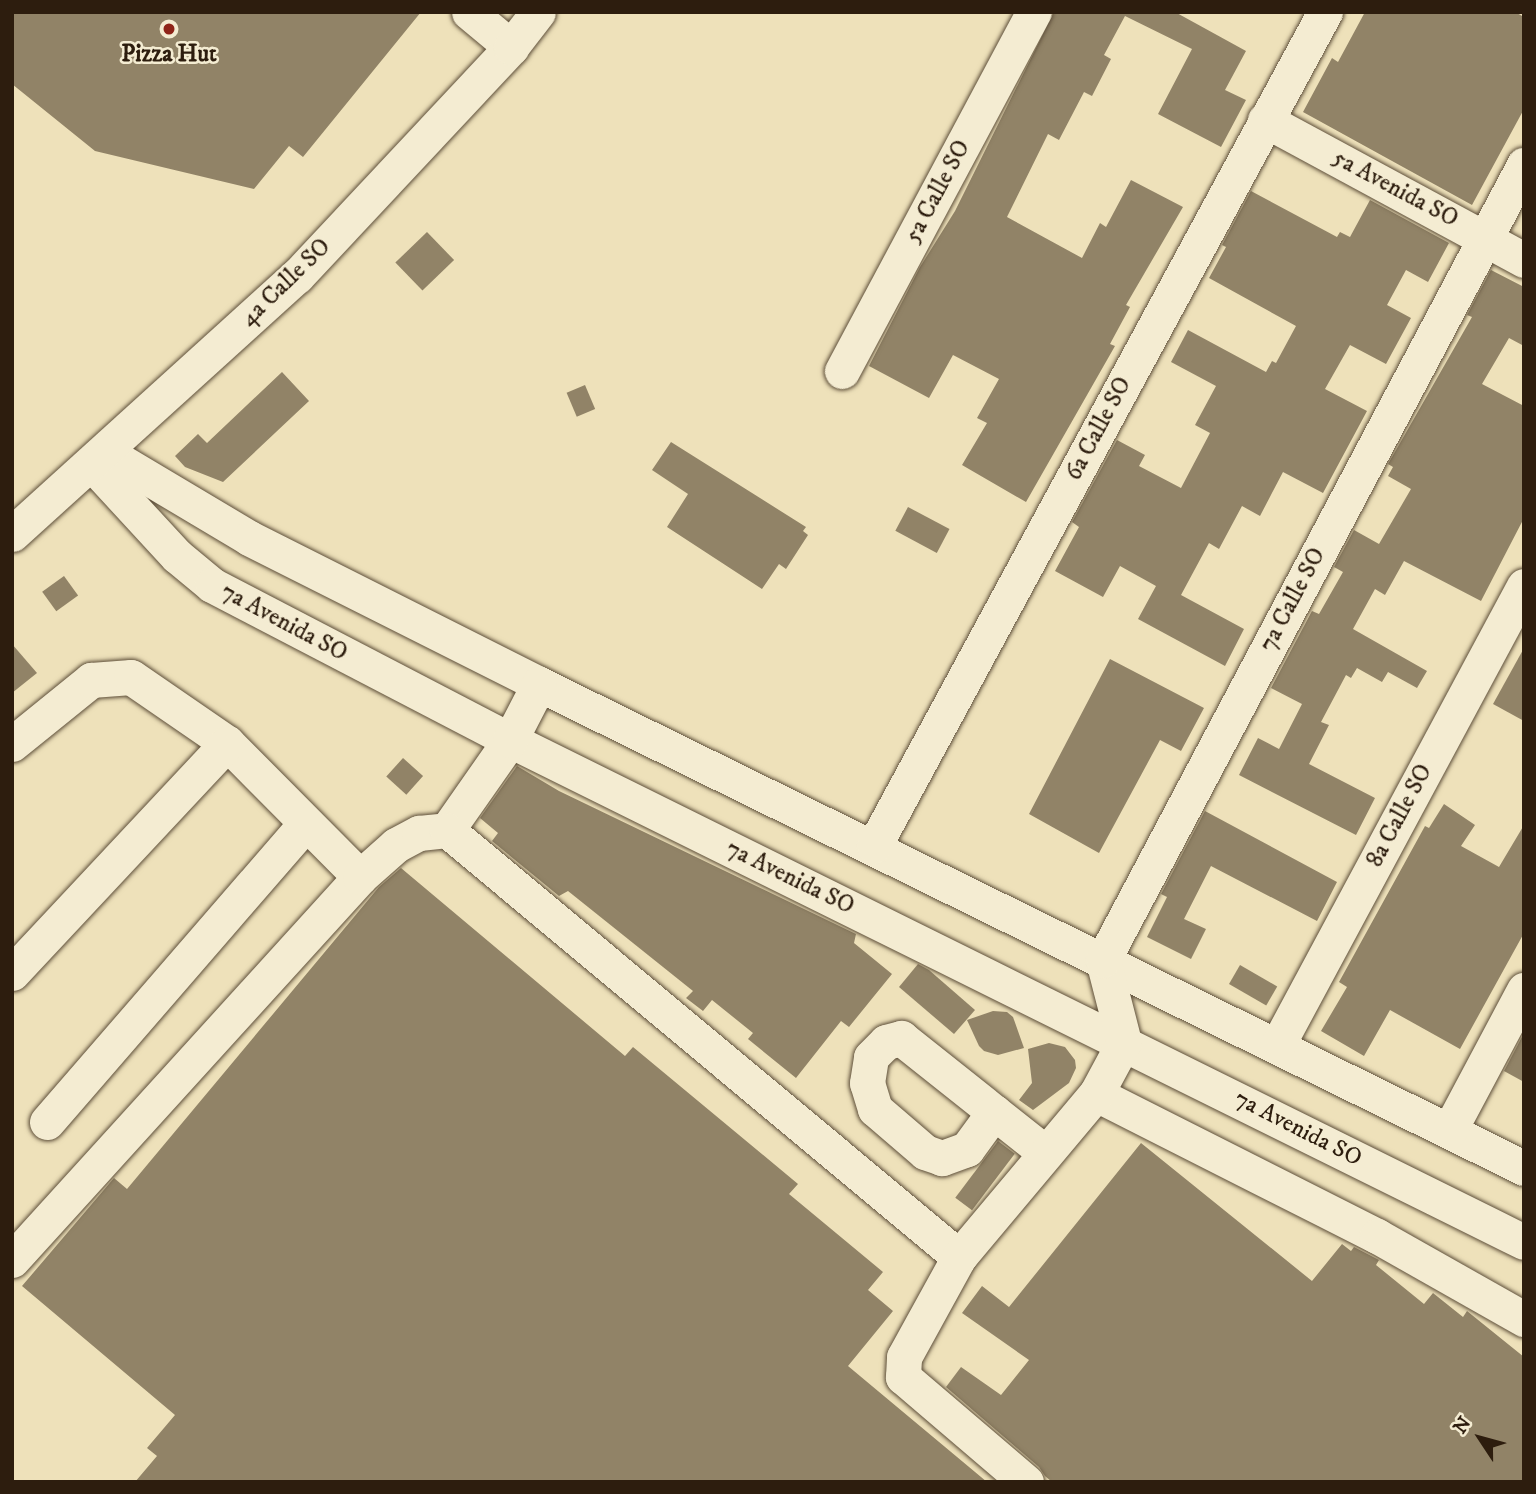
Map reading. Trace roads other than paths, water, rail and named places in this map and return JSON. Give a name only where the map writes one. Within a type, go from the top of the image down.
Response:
[{"type":"street","points":[[469,12],[510,47]]},
{"type":"street","name":"4a Calle SO","points":[[12,534],[297,276],[510,47],[538,12]]},
{"type":"street","name":"5a Calle SO","points":[[842,371],[1034,12]]},
{"type":"street","name":"6a Calle SO","points":[[874,846],[1325,12]]},
{"type":"street","name":"5a Avenida SO","points":[[1265,120],[1486,237],[1524,260]]},
{"type":"street","name":"7a Calle SO","points":[[1103,960],[1524,165]]},
{"type":"street","points":[[99,458],[249,538],[539,684],[874,846],[1524,1168]]},
{"type":"street","name":"7a Avenida SO","points":[[99,458],[177,556],[212,585],[510,740],[1524,1242]]},
{"type":"street","name":"8a Calle SO","points":[[1277,1046],[1524,586]]},
{"type":"street","points":[[12,744],[91,680],[131,677],[227,743],[360,877]]},
{"type":"street","points":[[447,830],[510,740],[539,684]]},
{"type":"street","points":[[12,973],[227,743]]},
{"type":"street","points":[[47,1122],[305,824]]},
{"type":"street","points":[[12,1260],[360,877],[396,845],[419,833],[447,830],[959,1257]]},
{"type":"street","points":[[1026,1482],[903,1377],[904,1357],[959,1257],[1096,1094],[1124,1042],[1103,960]]},
{"type":"street","points":[[1448,1131],[1524,990]]},
{"type":"street","points":[[1096,1094],[1377,1236],[1524,1319]]},
{"type":"street","points":[[994,1112],[1046,1153]]},
{"type":"place","name":"Pizza Hut","points":[[169,29]]}]
